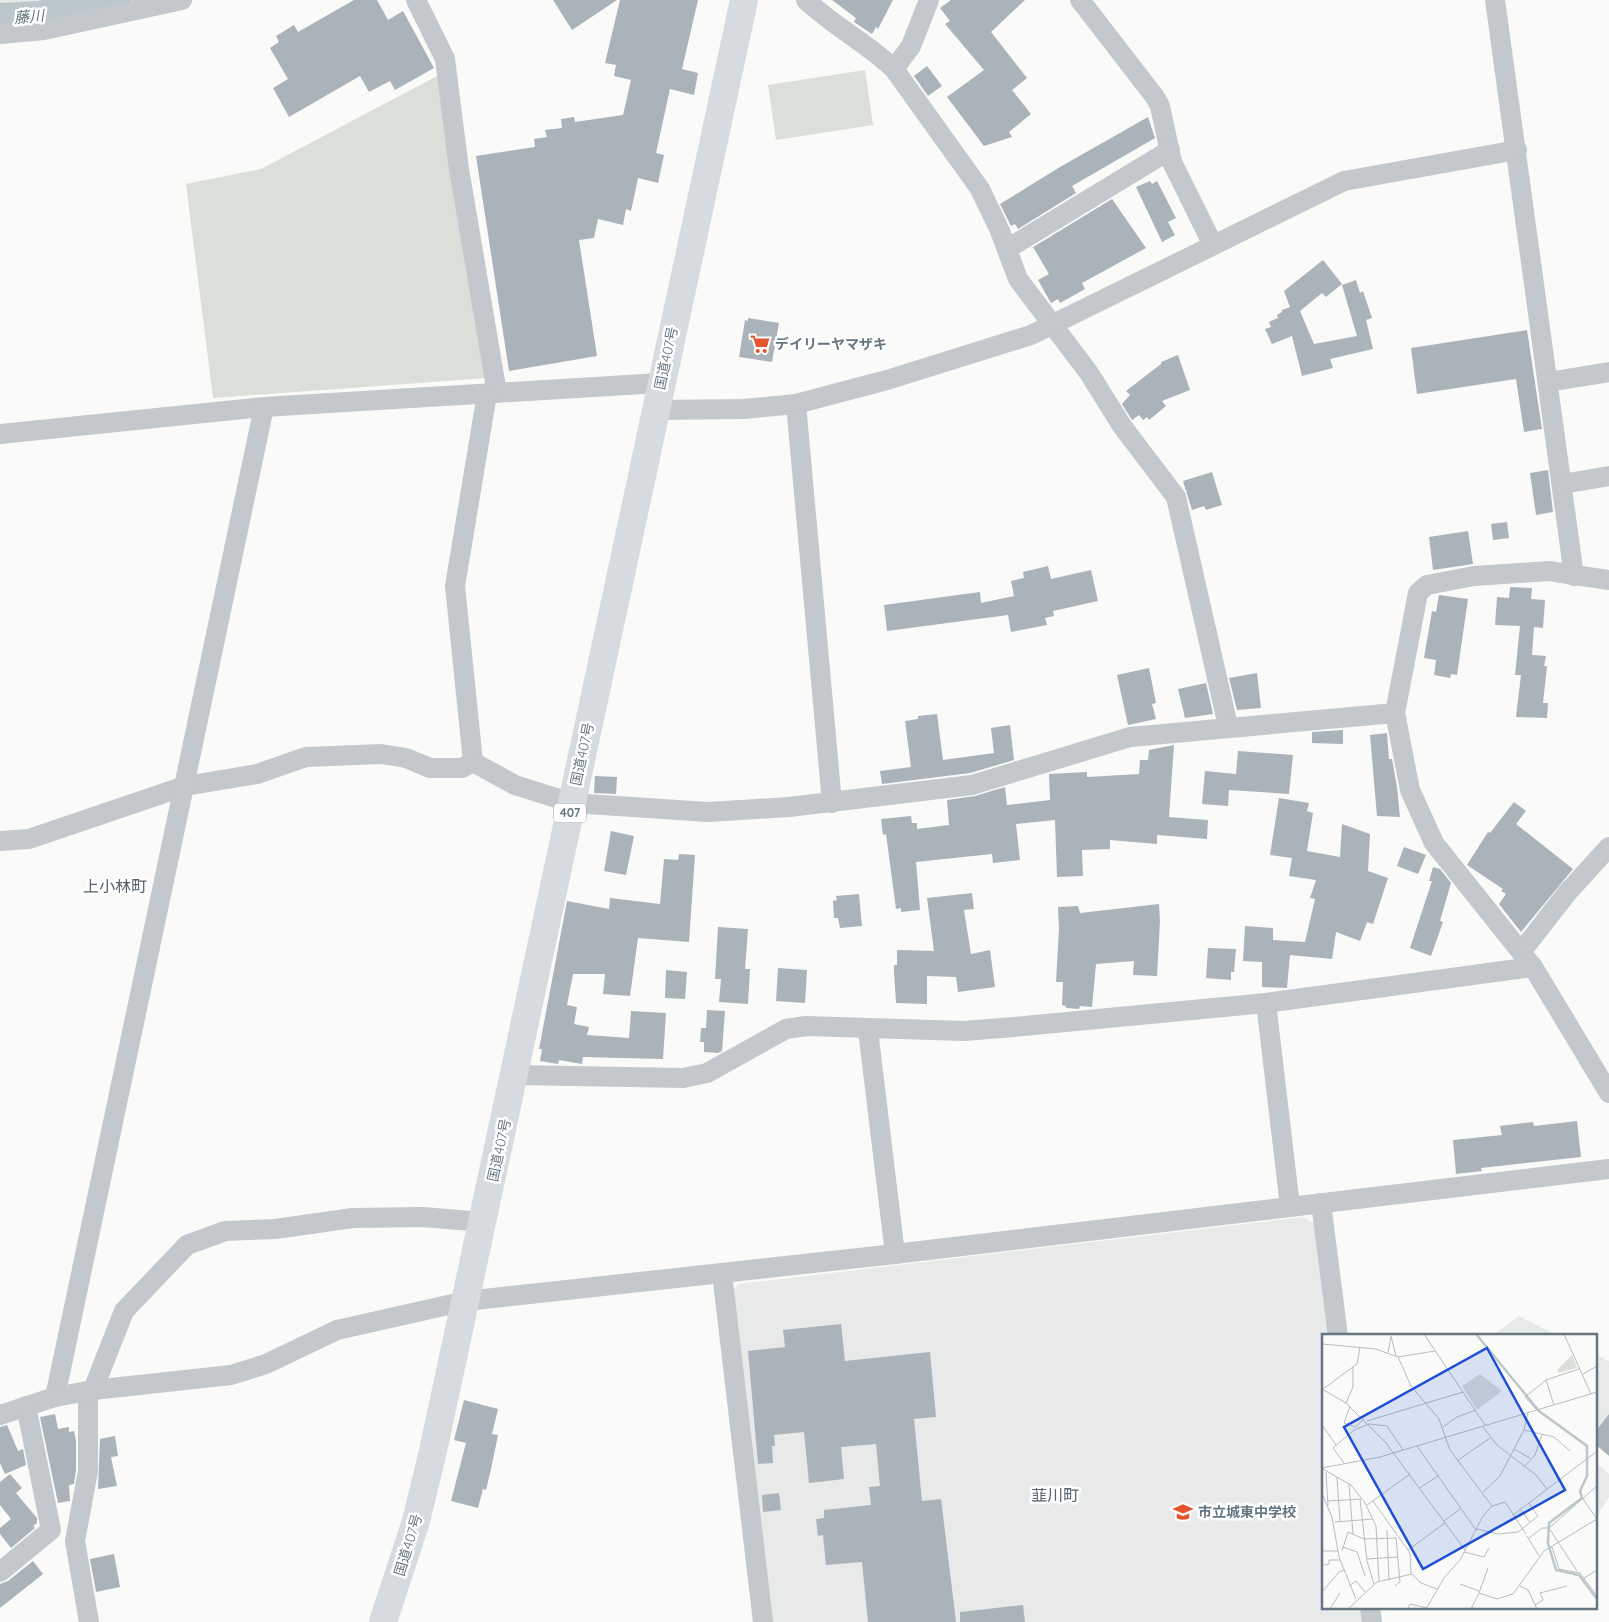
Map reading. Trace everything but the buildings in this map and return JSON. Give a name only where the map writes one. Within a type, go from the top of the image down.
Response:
[{"type":"highway","name":"国道407号","points":[[383,1622],[416,1521],[466,1301],[660,383],[744,0]]},
{"type":"street","points":[[0,34],[44,30],[182,0]]},
{"type":"street","points":[[416,0],[446,59],[459,169],[492,394],[454,586],[474,762]]},
{"type":"street","points":[[806,0],[821,15],[877,53],[894,69],[980,188],[1018,279],[1053,323],[1089,373],[1122,426],[1176,497],[1228,726]]},
{"type":"street","points":[[894,69],[911,46],[929,0]]},
{"type":"street","points":[[1080,0],[1156,97],[1160,106],[1172,162],[1213,245]]},
{"type":"street","points":[[1495,0],[1574,576]]},
{"type":"street","points":[[1007,249],[1170,150]]},
{"type":"street","points":[[655,410],[744,409],[796,404],[886,380],[1032,335],[1344,181],[1516,150]]},
{"type":"street","points":[[1548,382],[1609,372]]},
{"type":"street","points":[[0,434],[264,407],[660,383]]},
{"type":"street","points":[[796,404],[832,802]]},
{"type":"street","points":[[55,1397],[264,407]]},
{"type":"street","points":[[1562,484],[1609,476]]},
{"type":"street","points":[[1609,580],[1549,571],[1474,576],[1427,585],[1418,593],[1395,713],[1410,790],[1434,843],[1527,960],[1609,1093]]},
{"type":"street","points":[[474,762],[515,785],[572,803],[708,812],[832,802],[972,785],[1130,736],[1395,713]]},
{"type":"street","points":[[0,841],[29,839],[185,786],[257,774],[306,757],[381,754],[406,758],[430,768],[462,768],[474,762]]},
{"type":"street","points":[[515,1075],[683,1078],[707,1072],[786,1029],[806,1026],[868,1030],[974,1030],[1266,1003],[1527,960],[1567,893],[1609,847]]},
{"type":"street","points":[[1266,1003],[1290,1206]]},
{"type":"street","points":[[868,1030],[895,1254]]},
{"type":"street","points":[[0,1415],[55,1397],[91,1390],[240,1373],[266,1364],[337,1330],[466,1301],[895,1254],[1609,1169]]},
{"type":"street","points":[[1321,1202],[1338,1334]]},
{"type":"street","points":[[89,1622],[75,1541],[88,1471],[91,1390],[124,1311],[186,1244],[225,1231],[284,1228],[353,1218],[423,1217],[483,1222]]},
{"type":"street","points":[[722,1273],[763,1622]]},
{"type":"street","points":[[0,1572],[51,1530],[26,1406]]},
{"type":"shaded area","points":[[0,0],[53,0],[0,6]]},
{"type":"shaded area","points":[[865,70],[873,125],[776,140],[768,85]]},
{"type":"shaded area","points":[[441,74],[487,378],[213,398],[186,184],[261,169]]},
{"type":"shaded area","points":[[1303,1217],[1316,1224],[1329,1334],[1322,1334],[1322,1610],[1360,1610],[1362,1622],[771,1622],[733,1291],[738,1284]]},
{"type":"shaded area","points":[[1519,1316],[1555,1334],[1495,1334]]},
{"type":"shaded area","points":[[1596,1354],[1609,1361],[1609,1414],[1596,1430]]},
{"type":"shaded area","points":[[1596,1463],[1609,1474],[1609,1497],[1596,1518]]},
{"type":"waterway","name":"藤川","points":[[0,19],[39,17],[116,0]]},
{"type":"place","name":"デイリーヤマザキ","points":[[760,344]]},
{"type":"place","name":"市立城東中学校","points":[[1183,1512]]},
{"type":"district","name":"上小林町","points":[[115,886]]},
{"type":"district","name":"韮川町","points":[[1055,1495]]}]
